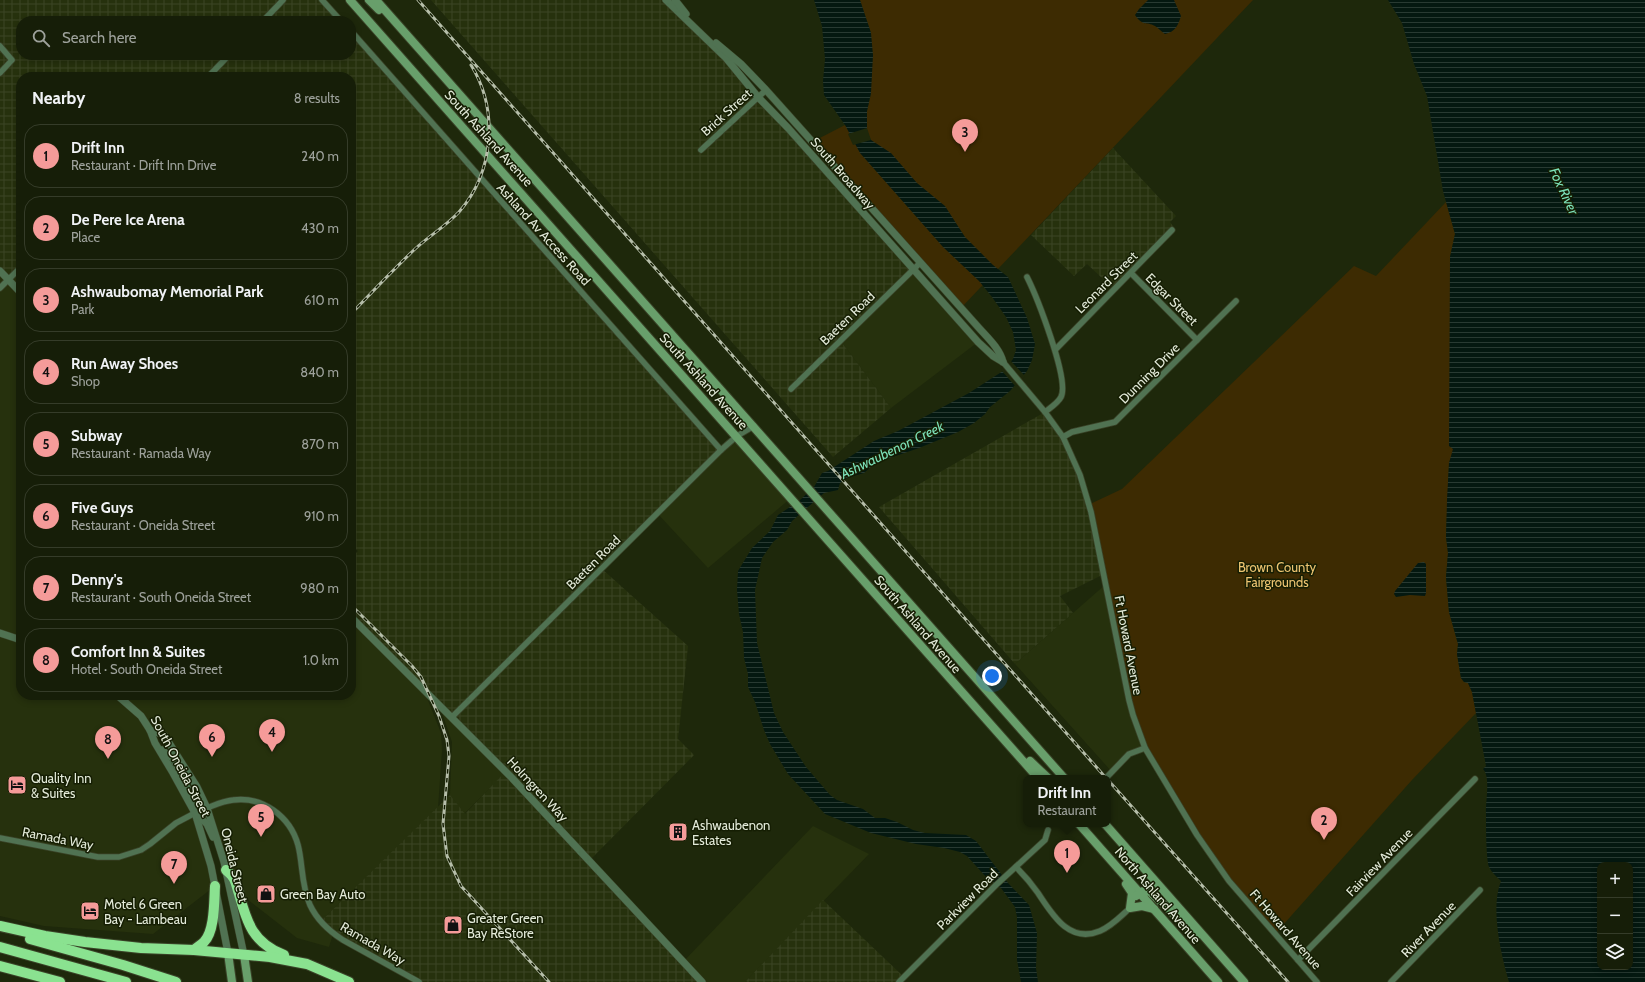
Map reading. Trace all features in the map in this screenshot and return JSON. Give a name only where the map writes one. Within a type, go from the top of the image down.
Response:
[{"type":"highway","points":[[226,870],[234,876],[243,908],[251,929],[261,942],[271,949],[322,969],[349,982]]},
{"type":"highway","points":[[194,950],[205,942],[213,921],[215,886]]},
{"type":"highway","points":[[0,926],[45,936],[85,942],[141,948],[228,953],[301,962]]},
{"type":"highway","points":[[0,931],[105,960],[176,982]]},
{"type":"highway","points":[[0,947],[126,982]]},
{"type":"highway","points":[[0,966],[60,982]]},
{"type":"main road","name":"South Ashland Avenue","points":[[350,0],[1036,775]]},
{"type":"main road","points":[[369,0],[392,18]]},
{"type":"main road","name":"South Ashland Avenue","points":[[376,0],[1061,775]]},
{"type":"main road","points":[[1018,755],[1029,761],[1045,775]]},
{"type":"main road","points":[[1029,767],[1033,775]]},
{"type":"main road","points":[[1111,823],[1178,900],[1177,905]]},
{"type":"main road","points":[[1076,827],[1129,887],[1132,893],[1131,905]]},
{"type":"main road","name":"North Ashland Avenue","points":[[1082,827],[1218,982]]},
{"type":"main road","name":"North Ashland Avenue","points":[[1108,827],[1244,982]]},
{"type":"main road","points":[[1131,905],[1140,893],[1146,891],[1155,896],[1195,933],[1215,948]]},
{"type":"main road","points":[[1131,905],[1154,909]]},
{"type":"main road","points":[[228,953],[232,982]]},
{"type":"main road","points":[[244,955],[248,982]]},
{"type":"street","points":[[268,16],[283,0]]},
{"type":"street","points":[[322,0],[337,16]]},
{"type":"street","name":"South Broadway","points":[[666,0],[726,58],[758,97],[788,128],[978,342],[1002,362],[1045,412]]},
{"type":"street","name":"South Broadway","points":[[675,0],[702,30],[741,64],[766,90],[993,344],[1002,356],[1002,362]]},
{"type":"street","name":"Ashland Av Access Road","points":[[356,38],[721,450]]},
{"type":"street","points":[[0,46],[12,60],[0,73]]},
{"type":"street","points":[[213,72],[225,60]]},
{"type":"street","name":"Brick Street","points":[[701,150],[766,90]]},
{"type":"street","name":"Leonard Street","points":[[1056,349],[1131,274],[1172,230]]},
{"type":"street","name":"Baeten Road","points":[[791,389],[920,263]]},
{"type":"street","points":[[0,271],[16,288]]},
{"type":"street","points":[[0,288],[16,272]]},
{"type":"street","name":"Edgar Street","points":[[1131,274],[1197,340]]},
{"type":"street","points":[[1027,277],[1056,349],[1062,389],[1061,397],[1045,412]]},
{"type":"street","name":"Dunning Drive","points":[[1063,437],[1072,432],[1115,422],[1236,301]]},
{"type":"street","name":"Ft Howard Avenue","points":[[1045,412],[1063,437],[1080,475],[1090,512],[1129,700],[1145,748],[1197,835],[1229,881],[1317,982]]},
{"type":"street","name":"Baeten Road","points":[[452,717],[721,450],[737,436],[754,426]]},
{"type":"street","name":"Holmgren Way","points":[[356,622],[512,778],[702,982]]},
{"type":"street","points":[[0,633],[16,638]]},
{"type":"street","name":"South Oneida Street","points":[[123,700],[141,716],[150,730],[155,743],[174,772],[195,813],[211,866],[228,953]]},
{"type":"street","name":"Oneida Street","points":[[150,730],[164,735],[193,780],[207,808],[226,870],[244,955]]},
{"type":"street","points":[[155,743],[172,759],[191,795],[202,806],[207,808]]},
{"type":"street","points":[[1109,775],[1129,754],[1145,748]]},
{"type":"street","name":"Fairview Avenue","points":[[1298,960],[1475,779]]},
{"type":"street","name":"Ramada Way","points":[[207,808],[223,802],[243,800],[261,804],[278,813],[288,824],[295,836],[299,850],[306,896],[320,922],[343,940],[419,982]]},
{"type":"street","points":[[195,813],[207,824],[219,857],[226,870]]},
{"type":"street","name":"Ramada Way","points":[[0,838],[98,857],[119,857],[141,850],[176,823],[195,813]]},
{"type":"street","name":"Parkview Road","points":[[899,982],[1004,877],[1044,840],[1048,830]]},
{"type":"street","points":[[1016,867],[1028,880],[1057,920],[1072,931],[1087,934],[1101,931],[1114,923],[1131,905]]},
{"type":"street","name":"River Avenue","points":[[1391,982],[1480,890]]},
{"type":"shaded area","points":[[0,0],[322,0],[336,16],[16,16],[16,60],[356,60],[356,37],[721,450],[602,569],[688,646],[678,739],[694,755],[589,861],[702,982],[419,982],[343,940],[321,921],[450,795],[465,814],[505,772],[356,622],[356,553],[358,551],[356,549],[356,72],[16,72],[16,288],[0,271]]},
{"type":"shaded area","points":[[431,0],[666,0],[726,58],[914,270],[840,340],[891,408],[833,457]]},
{"type":"shaded area","points":[[1113,148],[1176,216],[1170,222],[1175,229],[1115,290],[1087,264],[1074,276],[1031,235]]},
{"type":"shaded area","points":[[914,270],[978,342],[891,408],[840,340]]},
{"type":"shaded area","points":[[0,271],[16,288],[16,700],[356,700],[356,622],[423,688],[441,733],[442,750],[438,808],[321,921],[333,934],[329,947],[297,938],[247,899],[224,862],[207,808],[164,735],[151,730],[195,813],[215,886],[153,934],[44,926],[0,916]]},
{"type":"shaded area","points":[[1045,412],[1063,437],[1080,475],[1104,574],[1060,596],[1073,613],[1015,664],[879,507]]},
{"type":"shaded area","points":[[737,436],[791,498],[708,568],[657,513]]},
{"type":"shaded area","points":[[1106,584],[1145,748],[1135,751],[1112,772],[1015,664]]},
{"type":"shaded area","points":[[439,704],[506,772],[464,814],[450,795],[452,742]]},
{"type":"shaded area","points":[[813,826],[869,854],[745,982],[702,982],[683,962]]},
{"type":"shaded area","points":[[823,900],[904,977],[898,982],[745,982]]},
{"type":"green space","points":[[860,0],[1253,0],[961,308],[812,142],[845,125],[867,126],[867,111],[871,93],[871,33]]},
{"type":"green space","name":"Brown County Fairgrounds","points":[[1446,202],[1455,234],[1450,257],[1453,453],[1449,463],[1446,537],[1448,553],[1446,577],[1449,612],[1458,644],[1457,654],[1461,678],[1464,682],[1468,683],[1472,692],[1476,713],[1412,780],[1275,934],[1229,881],[1145,748],[1133,715],[1088,505],[1122,489],[1354,266],[1376,276]]},
{"type":"water","name":"Ashwaubenon Creek","points":[[814,0],[860,0],[871,33],[873,55],[871,93],[867,111],[867,133],[871,140],[891,153],[917,183],[945,206],[965,237],[993,265],[1008,277],[1027,318],[1035,344],[1032,360],[1027,371],[1010,391],[990,407],[985,414],[974,423],[958,432],[919,448],[875,463],[864,473],[847,478],[840,483],[838,490],[824,493],[792,521],[787,530],[773,542],[762,558],[755,590],[757,643],[774,713],[783,732],[806,767],[830,795],[837,800],[863,809],[875,818],[885,818],[913,830],[925,833],[966,835],[976,841],[1008,883],[1029,905],[1037,933],[1036,968],[1038,982],[1021,982],[1017,960],[1017,917],[1015,907],[1001,888],[987,878],[967,856],[960,852],[916,844],[871,833],[825,814],[788,774],[770,744],[748,687],[748,674],[744,658],[743,632],[739,614],[737,590],[738,571],[752,548],[770,531],[778,515],[799,501],[814,487],[822,473],[828,471],[874,441],[898,431],[969,393],[1003,371],[1013,359],[1016,350],[1013,332],[1006,317],[992,297],[979,281],[943,247],[860,153],[845,125],[824,95],[823,81],[825,59],[822,26]]},
{"type":"water","points":[[1148,0],[1174,0],[1181,16],[1174,30],[1165,34],[1155,26],[1142,22],[1138,19],[1135,15]]},
{"type":"water","name":"Fox River","points":[[1388,0],[1645,0],[1645,982],[1509,982],[1506,971],[1498,932],[1496,904],[1501,881],[1489,867],[1487,856],[1487,778],[1483,769],[1486,766],[1472,692],[1468,683],[1464,682],[1461,678],[1457,654],[1458,644],[1449,612],[1446,577],[1448,553],[1446,537],[1449,463],[1453,449],[1449,446],[1450,257],[1455,234],[1443,191],[1427,96],[1414,64],[1402,23]]},
{"type":"water","points":[[1424,562],[1426,564],[1425,596],[1410,595],[1396,597],[1394,594],[1395,591],[1418,563]]},
{"type":"pier","points":[[867,128],[871,140],[853,145],[848,134]]},
{"type":"pier","points":[[1010,360],[1025,376],[1016,387],[1001,370]]},
{"type":"railway","points":[[418,0],[1103,775]]},
{"type":"railway","points":[[356,309],[415,249],[449,222],[459,212],[471,196],[480,178],[486,160],[489,140],[489,121],[486,101],[480,83],[471,65]]},
{"type":"railway","points":[[356,610],[421,677],[439,716],[447,740],[449,756],[443,824],[447,856],[461,886],[549,982]]},
{"type":"railway","points":[[1111,783],[1288,982]]},
{"type":"place","name":"Ashwaubomay Memorial Park","points":[[965,152]]},
{"type":"place","name":"Run Away Shoes","points":[[272,752]]},
{"type":"place","name":"Five Guys","points":[[212,757]]},
{"type":"place","name":"Comfort Inn & Suites","points":[[108,759]]},
{"type":"place","name":"Quality Inn & Suites","points":[[17,785]]},
{"type":"place","name":"Ashwaubenon Estates","points":[[678,832]]},
{"type":"place","name":"Subway","points":[[261,837]]},
{"type":"place","name":"De Pere Ice Arena","points":[[1324,840]]},
{"type":"place","name":"Drift Inn","points":[[1067,873]]},
{"type":"place","name":"Denny's","points":[[174,884]]},
{"type":"place","name":"Green Bay Auto","points":[[266,894]]},
{"type":"place","name":"Motel 6 Green Bay - Lambeau","points":[[90,911]]},
{"type":"place","name":"Greater Green Bay ReStore","points":[[453,925]]}]
